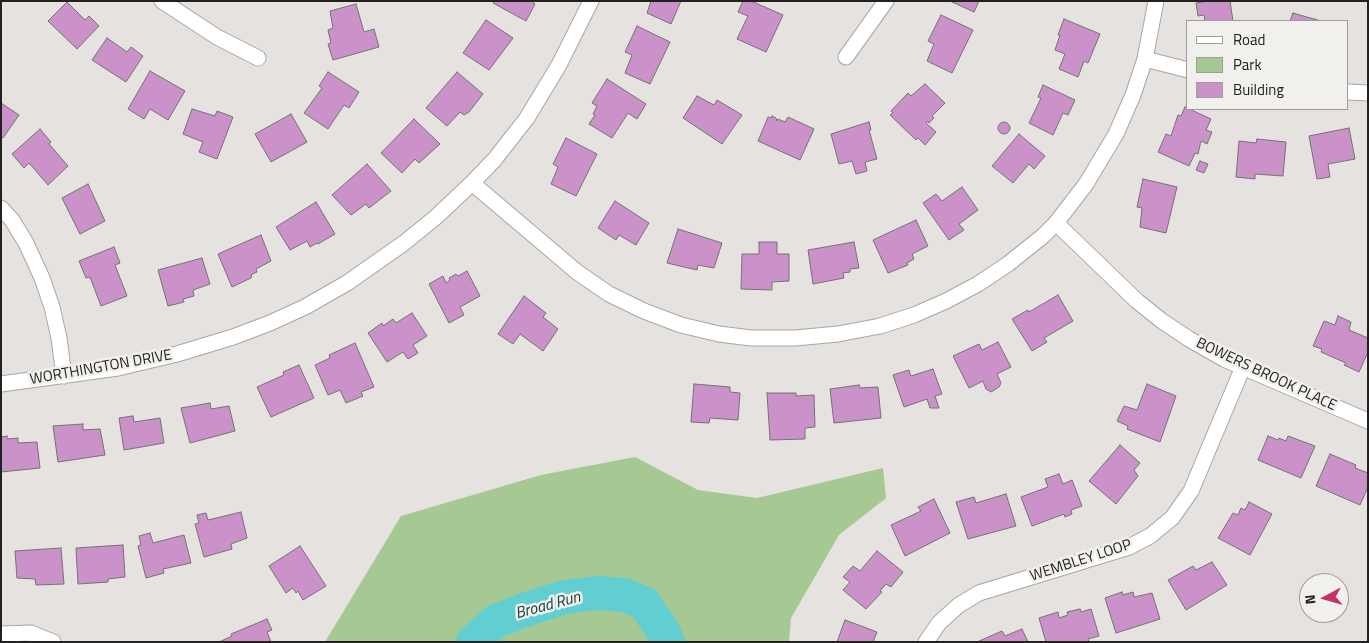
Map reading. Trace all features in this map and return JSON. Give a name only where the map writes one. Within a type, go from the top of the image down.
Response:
[{"type":"street","points":[[162,1],[217,37],[258,58]]},
{"type":"street","name":"WORTHINGTON DRIVE","points":[[1,384],[118,368],[177,354],[242,334],[305,307],[347,283],[404,243],[436,217],[495,159],[527,118],[559,65],[591,1]]},
{"type":"street","points":[[846,56],[886,1]]},
{"type":"street","points":[[472,183],[577,272],[609,294],[644,311],[681,325],[719,334],[751,338],[795,338],[838,334],[880,326],[914,315],[978,284],[1008,264],[1056,223],[1086,184],[1112,141],[1133,95],[1145,59],[1156,1]]},
{"type":"street","points":[[1145,59],[1186,69]]},
{"type":"street","points":[[1349,92],[1368,93]]},
{"type":"street","points":[[1,208],[12,220],[26,243],[42,278],[52,307],[59,338],[64,376]]},
{"type":"street","name":"BOWERS BROOK PLACE","points":[[1056,223],[1137,301],[1188,339],[1242,367],[1368,421]]},
{"type":"street","name":"WEMBLEY LOOP","points":[[926,642],[939,623],[959,605],[978,593],[1129,547],[1150,536],[1172,518],[1191,491],[1242,367]]},
{"type":"street","points":[[1,634],[31,633],[53,642]]},
{"type":"green space","points":[[635,457],[698,490],[757,498],[883,468],[886,498],[839,535],[791,618],[789,642],[325,642],[401,516],[541,475]]},
{"type":"building","points":[[494,1],[534,1],[533,3],[535,4],[526,21],[493,3]]},
{"type":"building","points":[[651,1],[681,1],[671,24],[647,13]]},
{"type":"building","points":[[743,1],[751,1],[783,15],[766,52],[737,39],[748,16],[738,12]]},
{"type":"building","points":[[950,1],[979,1],[974,12]]},
{"type":"building","points":[[1230,1],[1233,20],[1205,20],[1204,15],[1198,16],[1196,3]]},
{"type":"building","points":[[67,2],[85,20],[89,16],[99,26],[77,49],[48,21]]},
{"type":"building","points":[[356,4],[364,32],[374,29],[379,47],[333,60],[328,44],[331,43],[328,30],[333,28],[330,11]]},
{"type":"building","points":[[1293,13],[1318,20],[1290,20]]},
{"type":"building","points":[[941,15],[973,30],[952,73],[927,61],[934,44],[928,41]]},
{"type":"building","points":[[1064,19],[1100,34],[1088,63],[1084,61],[1078,77],[1059,69],[1065,54],[1055,50]]},
{"type":"building","points":[[486,20],[513,38],[489,70],[463,53]]},
{"type":"building","points":[[637,26],[670,42],[650,84],[625,73],[632,55],[625,52]]},
{"type":"building","points":[[107,38],[127,52],[131,47],[143,56],[126,82],[92,60]]},
{"type":"building","points":[[150,71],[185,91],[168,120],[150,109],[144,119],[128,109]]},
{"type":"building","points":[[328,72],[359,92],[349,108],[344,105],[328,129],[304,113],[322,88],[319,86]]},
{"type":"building","points":[[457,72],[483,94],[469,112],[464,115],[460,112],[447,126],[426,108]]},
{"type":"building","points":[[607,79],[646,104],[637,119],[628,113],[612,138],[589,124],[595,115],[593,114],[597,106],[592,103]]},
{"type":"building","points":[[925,84],[945,103],[932,116],[934,118],[929,123],[928,121],[926,123],[936,132],[925,145],[918,138],[916,140],[890,115],[893,113],[891,111],[908,93],[911,96]]},
{"type":"building","points":[[1043,85],[1075,100],[1068,115],[1063,113],[1053,135],[1029,123],[1041,98],[1038,97]]},
{"type":"building","points":[[697,96],[714,105],[717,100],[742,115],[722,144],[683,118]]},
{"type":"building","points":[[1,103],[19,115],[3,138],[1,137]]},
{"type":"building","points":[[1185,107],[1186,110],[1192,110],[1211,119],[1206,130],[1212,132],[1207,144],[1201,141],[1198,154],[1195,153],[1189,166],[1158,152],[1166,134],[1171,136],[1178,115],[1181,116]]},
{"type":"building","points":[[192,109],[215,116],[217,111],[233,117],[217,159],[199,152],[203,142],[183,134]]},
{"type":"building","points":[[291,114],[307,142],[271,162],[255,134]]},
{"type":"building","points":[[772,116],[777,121],[778,119],[785,122],[788,117],[814,129],[800,160],[758,141],[768,117],[771,118]]},
{"type":"building","points":[[414,119],[440,144],[419,163],[415,159],[402,173],[381,153]]},
{"type":"building","points":[[869,122],[871,130],[869,130],[877,159],[865,162],[867,171],[856,174],[852,161],[839,164],[831,134]]},
{"type":"building","points":[[1002,122],[1006,122],[1010,128],[1006,134],[1002,134],[998,130],[998,126]]},
{"type":"building","points":[[1349,128],[1355,159],[1328,164],[1330,177],[1317,179],[1309,136]]},
{"type":"building","points":[[40,129],[51,142],[49,144],[68,166],[48,185],[29,163],[24,168],[12,154]]},
{"type":"building","points":[[1019,134],[1045,156],[1034,169],[1029,164],[1013,183],[992,166]]},
{"type":"building","points":[[566,138],[597,154],[576,196],[551,184],[558,167],[553,164]]},
{"type":"building","points":[[1257,139],[1286,142],[1283,176],[1255,174],[1255,179],[1236,177],[1239,141],[1256,143]]},
{"type":"building","points":[[1200,161],[1208,164],[1204,173],[1196,170]]},
{"type":"building","points":[[367,164],[391,191],[369,208],[366,204],[351,215],[332,195]]},
{"type":"building","points":[[1143,179],[1177,187],[1166,233],[1140,227],[1142,208],[1137,207]]},
{"type":"building","points":[[88,184],[105,221],[80,234],[62,198]]},
{"type":"building","points":[[962,187],[978,210],[959,224],[964,230],[949,240],[923,203],[936,194],[942,201]]},
{"type":"building","points":[[615,201],[649,223],[636,245],[619,235],[616,240],[598,228]]},
{"type":"building","points":[[316,202],[335,234],[310,247],[307,241],[290,250],[276,227]]},
{"type":"building","points":[[916,220],[928,246],[912,254],[914,259],[907,263],[908,265],[888,273],[873,240]]},
{"type":"building","points":[[678,229],[722,243],[714,268],[698,265],[697,270],[667,263]]},
{"type":"building","points":[[261,235],[271,261],[256,269],[257,272],[252,274],[251,278],[232,287],[218,254]]},
{"type":"building","points":[[759,242],[777,242],[777,254],[789,254],[789,281],[772,282],[772,290],[741,289],[742,254],[759,254]]},
{"type":"building","points":[[854,242],[859,268],[850,269],[850,272],[843,273],[844,278],[813,284],[808,250]]},
{"type":"building","points":[[114,247],[120,263],[115,265],[127,296],[101,306],[90,277],[86,278],[79,261]]},
{"type":"building","points":[[202,258],[210,284],[193,290],[194,296],[183,299],[184,302],[168,306],[158,270]]},
{"type":"building","points":[[467,271],[480,296],[460,307],[464,315],[449,323],[429,284],[443,276],[446,283],[450,280],[449,278],[456,274],[458,276]]},
{"type":"building","points":[[1058,295],[1073,321],[1044,338],[1047,342],[1032,351],[1012,319],[1028,310],[1029,312]]},
{"type":"building","points":[[524,296],[546,313],[543,317],[558,329],[543,351],[520,334],[513,344],[498,334]]},
{"type":"building","points":[[412,313],[427,336],[413,345],[418,353],[408,359],[403,352],[387,362],[368,333],[382,323],[383,326],[393,319],[396,323]]},
{"type":"building","points":[[1338,316],[1351,322],[1349,330],[1368,338],[1368,352],[1359,372],[1344,365],[1346,363],[1321,352],[1322,349],[1313,346],[1324,321],[1335,325]]},
{"type":"building","points":[[998,342],[1011,367],[997,374],[1001,383],[999,387],[991,392],[986,389],[983,381],[969,388],[953,356],[979,344],[982,350]]},
{"type":"building","points":[[355,343],[374,387],[361,392],[363,396],[346,403],[340,390],[328,395],[315,365],[330,358],[329,355]]},
{"type":"building","points":[[299,365],[314,398],[271,417],[257,387],[284,375],[283,372]]},
{"type":"building","points":[[933,369],[942,394],[935,396],[939,408],[930,408],[927,399],[904,407],[893,375],[909,370],[911,376]]},
{"type":"building","points":[[694,384],[730,387],[730,392],[740,393],[738,420],[710,418],[709,423],[691,422]]},
{"type":"building","points":[[1147,384],[1176,396],[1160,442],[1127,429],[1128,426],[1117,421],[1124,406],[1137,410]]},
{"type":"building","points":[[859,385],[860,388],[878,387],[881,418],[834,423],[830,389]]},
{"type":"building","points":[[767,393],[796,393],[796,396],[814,395],[815,427],[805,428],[805,439],[770,440]]},
{"type":"building","points":[[210,403],[211,409],[229,406],[235,431],[190,443],[181,408]]},
{"type":"building","points":[[133,416],[134,422],[160,418],[164,443],[124,450],[119,418]]},
{"type":"building","points":[[83,424],[83,430],[100,429],[105,455],[58,462],[53,426]]},
{"type":"building","points":[[7,436],[7,439],[18,438],[18,443],[37,442],[40,468],[1,472],[1,437]]},
{"type":"building","points":[[1268,436],[1286,441],[1288,436],[1315,446],[1301,478],[1258,460]]},
{"type":"building","points":[[1120,445],[1140,463],[1134,470],[1138,476],[1116,504],[1089,481]]},
{"type":"building","points":[[1330,454],[1356,465],[1355,468],[1368,473],[1368,487],[1360,505],[1316,486]]},
{"type":"building","points":[[1059,474],[1063,484],[1072,480],[1082,506],[1071,510],[1072,514],[1065,517],[1064,514],[1032,526],[1021,497],[1048,487],[1045,479]]},
{"type":"building","points":[[1006,494],[1016,526],[968,539],[956,502],[974,497],[976,503]]},
{"type":"building","points":[[934,499],[950,533],[905,556],[891,525],[921,511],[918,507]]},
{"type":"building","points":[[1249,502],[1272,514],[1250,555],[1218,538],[1233,513],[1238,515],[1241,508],[1245,510]]},
{"type":"building","points":[[241,512],[247,538],[231,544],[232,549],[204,557],[195,524],[199,523],[197,515],[206,513],[208,520]]},
{"type":"building","points":[[150,533],[153,543],[184,535],[191,563],[163,569],[164,573],[146,578],[138,546],[141,545],[139,536]]},
{"type":"building","points":[[123,545],[125,577],[108,579],[108,582],[78,584],[76,548]]},
{"type":"building","points":[[300,546],[326,586],[303,600],[298,591],[296,593],[293,588],[286,593],[269,566]]},
{"type":"building","points":[[61,548],[64,584],[36,585],[35,579],[17,578],[15,551]]},
{"type":"building","points":[[877,551],[903,572],[891,587],[886,584],[880,591],[882,592],[866,609],[843,590],[850,582],[843,577],[853,566],[860,571]]},
{"type":"building","points":[[1212,562],[1227,585],[1186,610],[1168,580],[1193,566],[1196,570]]},
{"type":"building","points":[[1122,592],[1123,595],[1133,592],[1134,597],[1152,593],[1160,619],[1116,633],[1105,598]]},
{"type":"building","points":[[1080,609],[1081,612],[1091,609],[1099,636],[1088,639],[1089,642],[1046,642],[1039,618],[1058,612],[1059,618],[1068,615],[1067,612]]},
{"type":"building","points":[[267,619],[272,630],[267,632],[271,642],[219,642],[232,636],[231,634]]},
{"type":"building","points":[[845,620],[877,632],[873,642],[837,642]]},
{"type":"building","points":[[1022,629],[1028,642],[977,642],[1002,631],[1005,636]]},
{"type":"waterway","name":"Broad Run","points":[[473,642],[496,621],[565,597],[597,593],[624,595],[644,603],[663,631],[668,642]]}]
